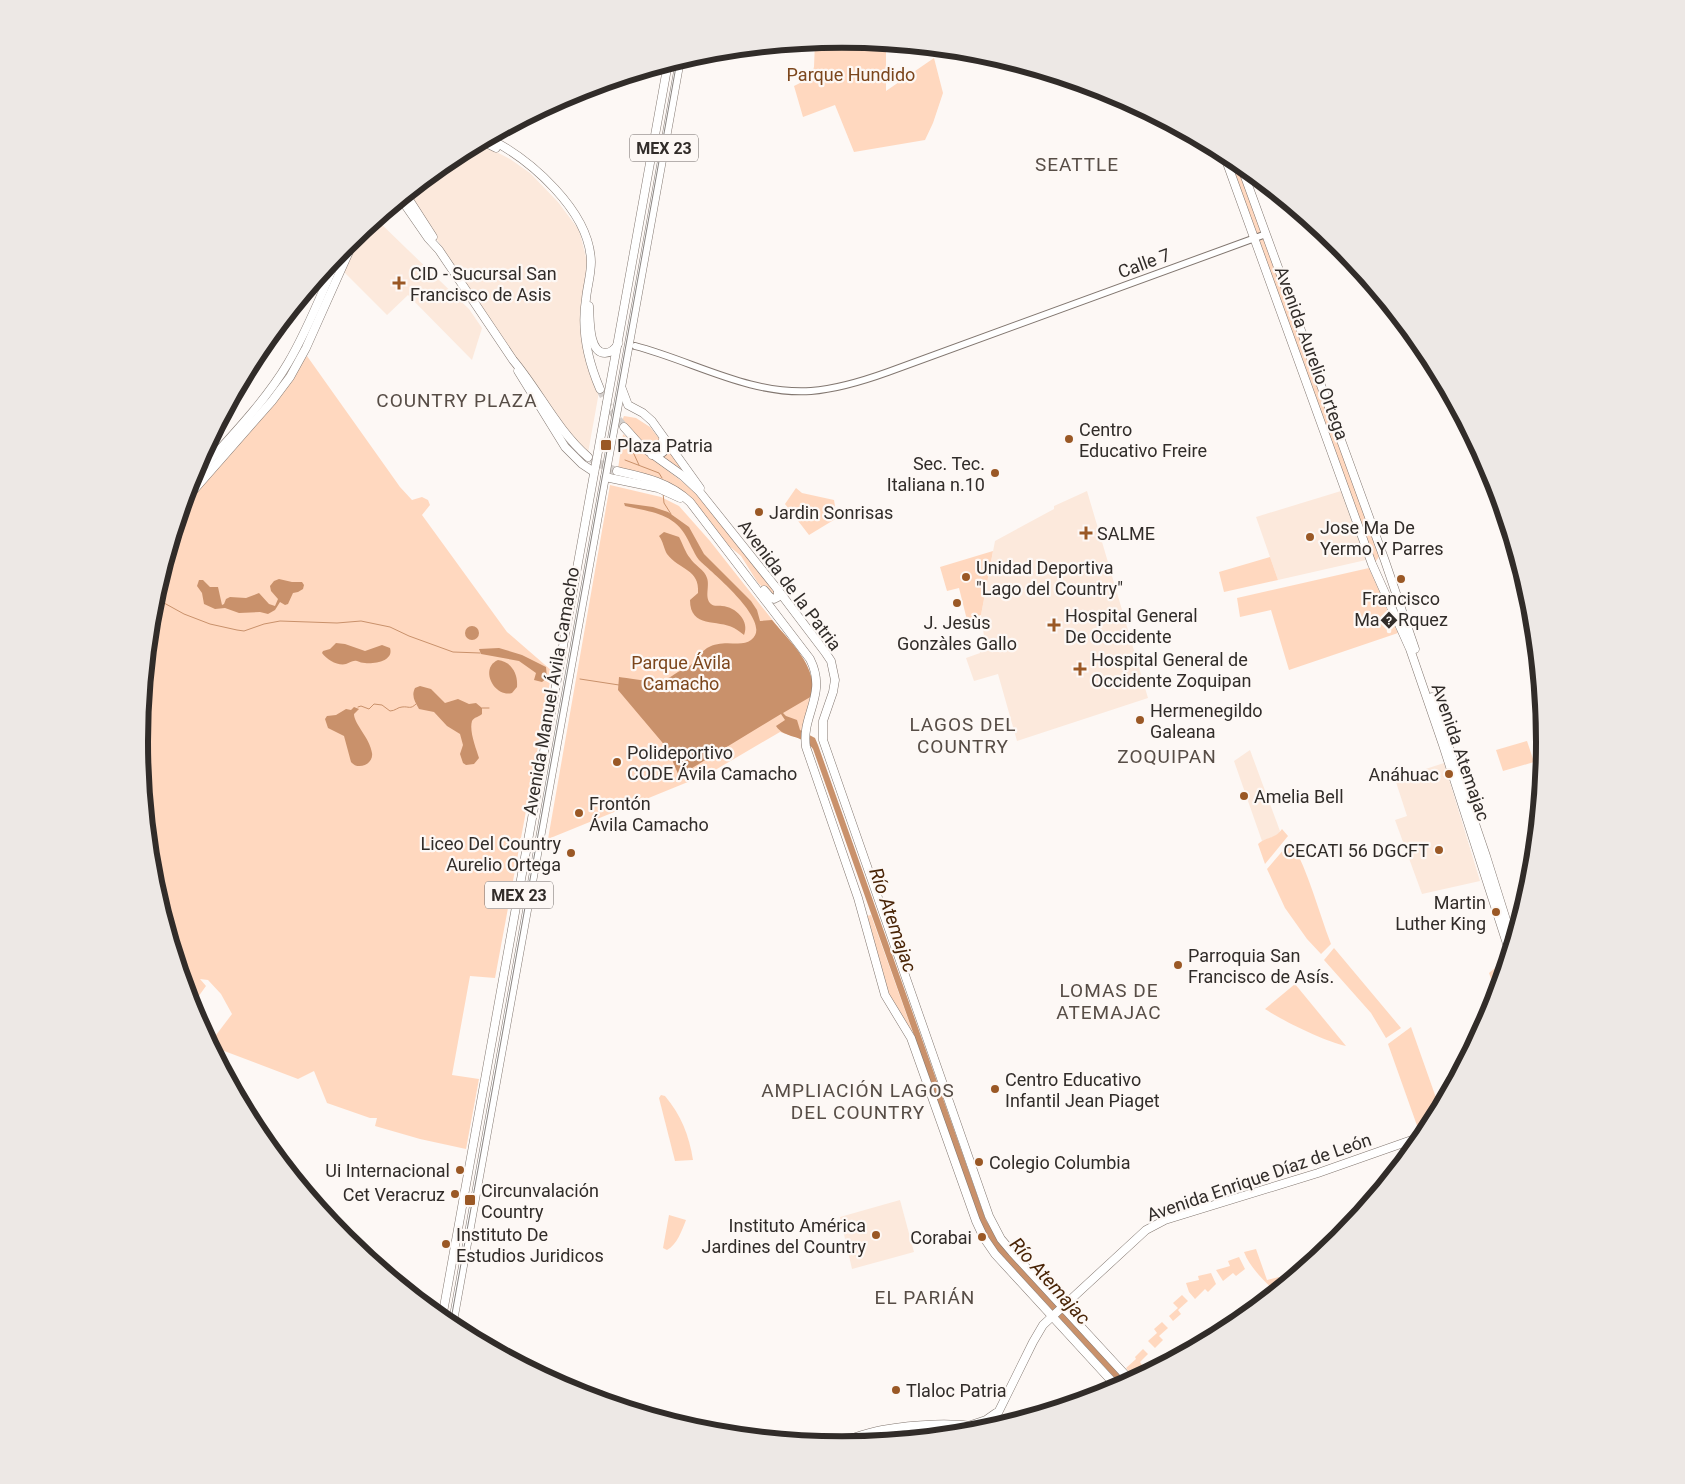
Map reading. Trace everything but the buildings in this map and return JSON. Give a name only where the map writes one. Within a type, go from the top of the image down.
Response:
[{"type":"main road","name":"Avenida Manuel Ávila Camacho","points":[[454,1317],[679,67]]},
{"type":"main road","name":"Avenida Manuel Ávila Camacho","points":[[444,1310],[667,70]]},
{"type":"main road","points":[[494,141],[510,150],[531,166],[563,200],[582,224],[588,240],[591,260],[585,308],[585,334],[589,357],[600,388]]},
{"type":"main road","points":[[489,145],[531,166]]},
{"type":"main road","name":"Avenida Aurelio Ortega","points":[[1229,166],[1372,564]]},
{"type":"main road","name":"Avenida Aurelio Ortega","points":[[1245,177],[1385,561]]},
{"type":"main road","points":[[409,200],[432,235],[439,250]]},
{"type":"main road","points":[[404,204],[428,238],[439,250],[567,436],[588,457]]},
{"type":"main road","points":[[198,484],[276,396],[290,377],[305,351],[348,254]]},
{"type":"main road","points":[[207,462],[269,392],[287,365],[302,337],[331,272]]},
{"type":"main road","points":[[588,286],[594,345],[598,351],[607,353],[614,349],[619,342]]},
{"type":"main road","points":[[513,360],[522,380],[564,447],[582,464],[594,472]]},
{"type":"main road","points":[[276,380],[276,396]]},
{"type":"main road","points":[[622,386],[628,405],[643,413],[652,421],[693,476],[707,500]]},
{"type":"main road","points":[[616,416],[620,412],[627,410],[637,413],[648,420],[666,445],[666,449],[662,453],[652,455]]},
{"type":"main road","name":"Avenida de la Patria","points":[[624,427],[635,441],[687,480],[707,500],[831,661],[834,680],[833,692],[823,721],[823,740],[989,1216],[1001,1239],[1061,1307],[1126,1376]]},
{"type":"main road","name":"Avenida de la Patria","points":[[617,471],[647,478],[669,486],[683,495],[700,514],[806,652],[817,677],[816,694],[805,735],[806,747],[858,898],[884,995],[911,1038],[976,1221],[989,1246],[1113,1382]]},
{"type":"main road","points":[[605,477],[665,490],[683,500],[700,514]]},
{"type":"main road","points":[[588,502],[588,527],[594,527],[597,520]]},
{"type":"main road","points":[[721,542],[742,562],[770,597],[777,598],[779,595],[778,590]]},
{"type":"main road","name":"Avenida Atemajac","points":[[1385,561],[1452,752],[1510,932]]},
{"type":"main road","name":"Avenida Atemajac","points":[[1372,564],[1410,649],[1507,943]]},
{"type":"main road","points":[[505,975],[510,979],[513,990]]},
{"type":"main road","name":"Avenida Enrique Díaz de León","points":[[994,1419],[1043,1325],[1135,1239],[1155,1225],[1334,1168],[1412,1139]]},
{"type":"main road","points":[[998,1411],[998,1418]]},
{"type":"main road","points":[[982,1422],[998,1411]]},
{"type":"main road","points":[[862,1436],[881,1430],[926,1425],[953,1427]]},
{"type":"street","name":"Calle 7","points":[[635,346],[752,384],[779,390],[811,391],[875,377],[1266,234]]},
{"type":"shaded area","name":"Plaza Patria","points":[[486,147],[510,159],[530,173],[558,202],[579,230],[587,261],[582,337],[587,366],[599,392],[588,453],[565,428],[556,413],[553,415],[410,199]]},
{"type":"shaded area","name":"CID - Sucursal San Francisco de Asis","points":[[381,224],[469,309],[482,328],[472,360],[408,295],[387,315],[344,272],[353,249]]},
{"type":"shaded area","name":"Hospital General De Occidente","points":[[1087,491],[1148,698],[1017,741],[998,674],[974,681],[966,658],[980,653],[977,639],[984,636],[981,615],[995,541],[1054,509],[1054,506]]},
{"type":"shaded area","name":"Jose Ma De Yermo Y Parres","points":[[1341,491],[1366,560],[1278,580],[1256,517]]},
{"type":"shaded area","points":[[624,503],[653,507],[668,512],[689,527],[704,554],[751,601],[757,610],[760,621],[772,620],[806,663],[812,680],[812,696],[783,713],[797,720],[800,730],[815,738],[818,745],[986,1220],[1000,1243],[1123,1377],[1117,1380],[996,1249],[981,1225],[813,749],[804,741],[779,730],[776,726],[785,720],[781,714],[679,776],[667,748],[618,690],[619,677],[653,681],[668,679],[690,666],[707,648],[713,645],[747,642],[751,640],[756,632],[755,622],[748,610],[727,586],[699,560],[679,526],[666,517],[650,511],[625,506]]},
{"type":"shaded area","points":[[664,532],[679,537],[688,556],[706,575],[709,601],[715,606],[727,607],[737,612],[745,625],[744,635],[728,625],[706,622],[695,615],[691,609],[690,600],[698,593],[696,579],[688,570],[667,554],[659,536]]},
{"type":"shaded area","points":[[279,579],[302,582],[304,585],[303,589],[293,593],[288,604],[285,605],[280,602],[275,610],[268,614],[260,612],[239,613],[225,608],[215,609],[204,604],[202,593],[197,586],[199,580],[203,580],[210,587],[218,587],[222,605],[230,597],[246,598],[259,593],[269,604],[275,606],[278,599],[271,591],[270,586]]},
{"type":"shaded area","points":[[469,626],[475,626],[479,633],[475,640],[469,640],[465,636],[465,630]]},
{"type":"shaded area","points":[[336,643],[365,651],[382,645],[390,648],[390,652],[389,656],[383,661],[364,663],[352,661],[340,664],[330,660],[322,653]]},
{"type":"shaded area","points":[[499,648],[522,655],[546,667],[547,678],[542,682],[534,680],[536,673],[519,661],[481,654],[479,649]]},
{"type":"shaded area","points":[[498,660],[507,663],[515,673],[517,687],[512,693],[500,691],[491,681],[490,669],[492,664]]},
{"type":"shaded area","points":[[420,686],[431,689],[445,703],[458,699],[469,704],[476,703],[482,708],[482,714],[472,721],[471,725],[479,758],[474,764],[466,765],[463,763],[460,754],[463,745],[460,734],[447,726],[434,712],[419,709],[413,694],[415,688]]},
{"type":"shaded area","points":[[354,707],[359,709],[354,714],[355,718],[371,747],[372,753],[371,760],[361,766],[354,765],[351,762],[344,736],[328,728],[325,719],[327,716],[336,715],[346,709],[351,710]]},
{"type":"shaded area","points":[[1250,750],[1280,831],[1277,836],[1262,841],[1234,761]]},
{"type":"shaded area","name":"CECATI 56 DGCFT","points":[[1444,763],[1480,881],[1422,894],[1395,820],[1407,816],[1395,779]]},
{"type":"shaded area","name":"Instituto América Jardines del Country","points":[[900,1200],[914,1252],[852,1269],[840,1217]]},
{"type":"green space","name":"Parque Hundido","points":[[815,49],[886,49],[886,91],[934,58],[943,93],[925,140],[854,152],[835,105],[803,117],[794,86],[810,78],[814,67]]},
{"type":"green space","points":[[1229,166],[1240,174],[1261,230],[1261,233],[1256,236]]},
{"type":"green space","points":[[1266,238],[1370,528],[1379,557],[1376,561],[1372,562],[1255,239]]},
{"type":"green space","points":[[307,356],[400,487],[412,500],[422,497],[428,500],[430,505],[422,515],[507,632],[552,671],[495,978],[470,976],[452,1075],[479,1079],[466,1149],[420,1139],[375,1126],[377,1118],[370,1118],[327,1103],[314,1071],[298,1079],[220,1050],[214,1037],[232,1014],[221,994],[208,980],[200,979],[206,986],[197,998],[172,922],[161,877],[149,787],[149,697],[161,607],[172,562],[196,489],[260,420]]},
{"type":"green space","points":[[624,416],[636,418],[650,427],[697,486],[638,440],[622,421]]},
{"type":"green space","points":[[623,434],[698,494],[775,592],[772,596],[758,583],[741,556],[723,541],[691,499],[618,469]]},
{"type":"green space","name":"Parque Ávila Camacho","points":[[610,485],[661,497],[679,506],[710,541],[800,655],[812,679],[812,696],[802,739],[780,732],[710,773],[548,839]]},
{"type":"green space","points":[[796,488],[802,493],[834,500],[837,518],[809,535],[785,504]]},
{"type":"green space","name":"Unidad Deportiva \"Lago del Country\"","points":[[993,551],[981,615],[967,620],[959,588],[947,591],[940,567]]},
{"type":"green space","points":[[1270,557],[1278,580],[1224,592],[1219,572]]},
{"type":"green space","points":[[1369,568],[1398,633],[1289,670],[1271,610],[1240,617],[1237,598]]},
{"type":"green space","points":[[1527,741],[1534,762],[1503,771],[1496,750]]},
{"type":"green space","points":[[1282,829],[1288,836],[1265,864],[1258,844],[1276,835]]},
{"type":"green space","points":[[1291,841],[1308,879],[1331,944],[1321,954],[1307,939],[1285,908],[1267,869]]},
{"type":"green space","points":[[871,915],[913,1033],[894,1007],[883,981],[867,916]]},
{"type":"green space","points":[[1334,948],[1401,1028],[1386,1038],[1371,1013],[1324,960]]},
{"type":"green space","points":[[1500,964],[1493,984],[1489,973]]},
{"type":"green space","points":[[1295,984],[1346,1046],[1305,1030],[1265,1009]]},
{"type":"green space","points":[[1411,1027],[1437,1100],[1419,1130],[1388,1044]]},
{"type":"green space","points":[[661,1095],[665,1096],[671,1103],[680,1118],[687,1134],[693,1160],[675,1161],[659,1098]]},
{"type":"green space","points":[[669,1215],[686,1220],[676,1241],[667,1250],[663,1248]]},
{"type":"green space","points":[[1256,1249],[1267,1280],[1279,1277],[1280,1280],[1271,1288],[1254,1269],[1244,1252]]},
{"type":"green space","points":[[1239,1257],[1245,1269],[1236,1276],[1233,1273],[1223,1281],[1216,1270],[1230,1266],[1228,1261]]},
{"type":"green space","points":[[1211,1273],[1216,1284],[1208,1292],[1205,1289],[1195,1299],[1189,1292],[1186,1283],[1199,1280],[1198,1276]]},
{"type":"green space","points":[[1182,1295],[1188,1301],[1178,1310],[1181,1314],[1173,1321],[1169,1316],[1178,1308],[1173,1303]]},
{"type":"green space","points":[[1162,1322],[1168,1328],[1159,1336],[1163,1340],[1155,1348],[1148,1341],[1157,1333],[1154,1329]]},
{"type":"green space","points":[[1143,1349],[1148,1354],[1140,1362],[1142,1365],[1131,1374],[1126,1368],[1136,1359],[1135,1357]]},
{"type":"waterway","points":[[628,441],[639,465]]},
{"type":"waterway","points":[[625,460],[659,473],[662,478]]},
{"type":"waterway","points":[[663,493],[664,503],[671,514]]},
{"type":"waterway","points":[[162,602],[184,614],[210,624],[237,630],[244,631],[280,621],[337,623],[361,621],[390,627],[453,652],[480,653]]},
{"type":"waterway","points":[[580,679],[619,685]]},
{"type":"waterway","points":[[358,707],[361,706],[369,709],[374,704],[382,705],[390,711],[401,707],[411,707],[416,704]]},
{"type":"waterway","points":[[482,708],[489,708]]},
{"type":"tunnel","points":[[600,389],[610,409],[624,427]]},
{"type":"tunnel","points":[[588,457],[617,471]]},
{"type":"railway","points":[[452,1315],[676,68]]},
{"type":"place","name":"CID - Sucursal San Francisco de Asis","points":[[399,283]]},
{"type":"place","name":"Centro Educativo Freire","points":[[1069,439]]},
{"type":"place","name":"Plaza Patria","points":[[606,445]]},
{"type":"place","name":"Sec. Tec. Italiana n.10","points":[[995,473]]},
{"type":"place","name":"Jardin Sonrisas","points":[[759,512]]},
{"type":"place","name":"SALME","points":[[1086,533]]},
{"type":"place","name":"Jose Ma De Yermo Y Parres","points":[[1310,537]]},
{"type":"place","name":"Unidad Deportiva \"Lago del Country\"","points":[[966,577]]},
{"type":"place","name":"Francisco Ma�Rquez","points":[[1401,579]]},
{"type":"place","name":"J. Jesùs Gonzàles Gallo","points":[[957,603]]},
{"type":"place","name":"Hospital General De Occidente","points":[[1054,625]]},
{"type":"place","name":"Hospital General de Occidente Zoquipan","points":[[1080,669]]},
{"type":"place","name":"Hermenegildo Galeana","points":[[1140,720]]},
{"type":"place","name":"Polideportivo CODE Ávila Camacho","points":[[617,762]]},
{"type":"place","name":"Anáhuac","points":[[1449,774]]},
{"type":"place","name":"Amelia Bell","points":[[1244,796]]},
{"type":"place","name":"Frontón Ávila Camacho","points":[[579,813]]},
{"type":"place","name":"CECATI 56 DGCFT","points":[[1439,850]]},
{"type":"place","name":"Liceo Del Country Aurelio Ortega","points":[[571,853]]},
{"type":"place","name":"Martin Luther King","points":[[1496,912]]},
{"type":"place","name":"Parroquia San Francisco de Asís.","points":[[1178,965]]},
{"type":"place","name":"Centro Educativo Infantil Jean Piaget","points":[[995,1089]]},
{"type":"place","name":"Colegio Columbia","points":[[979,1162]]},
{"type":"place","name":"Ui Internacional","points":[[460,1170]]},
{"type":"place","name":"Cet Veracruz","points":[[455,1194]]},
{"type":"place","name":"Circunvalación Country","points":[[470,1200]]},
{"type":"place","name":"Instituto América Jardines del Country","points":[[876,1235]]},
{"type":"place","name":"Corabai","points":[[982,1237]]},
{"type":"place","name":"Instituto De Estudios Juridicos","points":[[446,1244]]},
{"type":"place","name":"Tlaloc Patria","points":[[896,1390]]},
{"type":"district","name":"SEATTLE","points":[[1077,164]]},
{"type":"district","name":"COUNTRY PLAZA","points":[[457,400]]},
{"type":"district","name":"LAGOS DEL COUNTRY","points":[[963,735]]},
{"type":"district","name":"ZOQUIPAN","points":[[1167,756]]},
{"type":"district","name":"LOMAS DE ATEMAJAC","points":[[1109,1001]]},
{"type":"district","name":"AMPLIACIÓN LAGOS DEL COUNTRY","points":[[858,1101]]},
{"type":"district","name":"EL PARIÁN","points":[[925,1297]]},
{"type":"water label","name":"Río Atemajac","points":[[893,920]]},
{"type":"water label","name":"Río Atemajac","points":[[1050,1281]]}]
